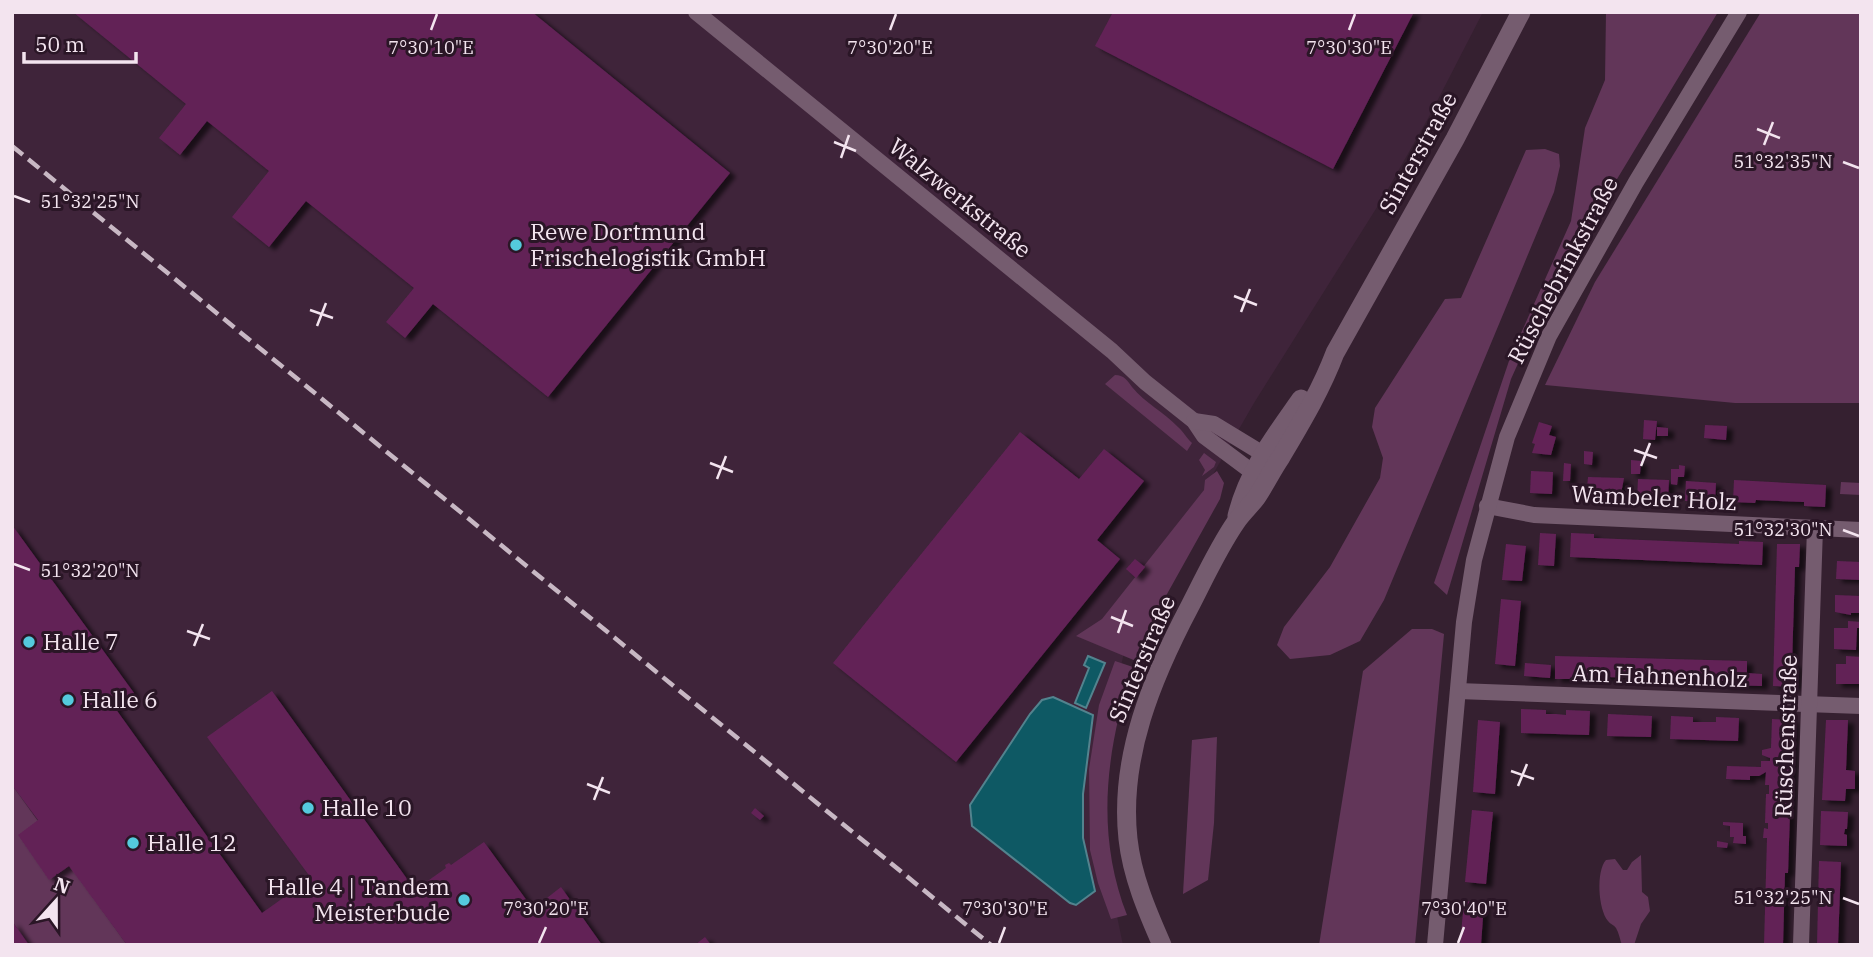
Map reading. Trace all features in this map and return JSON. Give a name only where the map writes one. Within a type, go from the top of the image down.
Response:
[{"type":"street","name":"Walzwerkstraße","points":[[696,12],[1112,351],[1145,382],[1194,421],[1204,436],[1259,478]]},
{"type":"street","name":"Sinterstraße","points":[[1162,945],[1135,876],[1128,841],[1125,804],[1128,775],[1146,705],[1179,627],[1236,522],[1255,499],[1259,478],[1325,380],[1335,353],[1455,139],[1521,12]]},
{"type":"street","name":"Rüschebrinkstraße","points":[[1435,945],[1469,590],[1487,506],[1507,437],[1549,336],[1636,182],[1740,12]]},
{"type":"street","name":"Walzwerkstraße","points":[[1194,421],[1214,424],[1270,458]]},
{"type":"street","name":"Wambeler Holz","points":[[1487,506],[1534,515],[1861,530]]},
{"type":"street","name":"Rüschenstraße","points":[[1801,945],[1815,528]]},
{"type":"street","name":"Am Hahnenholz","points":[[1458,691],[1861,706]]},
{"type":"shaded area","points":[[12,12],[1483,12],[1384,196],[1254,403],[1132,615],[1109,722],[1096,815],[1123,945],[12,945]]},
{"type":"shaded area","points":[[1606,12],[1718,12],[1582,237],[1529,339],[1511,379],[1447,595],[1434,583],[1510,358],[1571,221],[1585,128],[1605,80]]},
{"type":"shaded area","points":[[1761,12],[1861,12],[1861,403],[1735,403],[1545,385],[1595,282]]},
{"type":"shaded area","points":[[1545,149],[1559,154],[1560,166],[1554,192],[1384,600],[1360,641],[1330,655],[1290,659],[1277,645],[1284,627],[1330,567],[1380,478],[1383,458],[1372,427],[1375,408],[1445,299],[1461,298],[1526,150]]},
{"type":"shaded area","points":[[1115,375],[1125,378],[1137,393],[1180,429],[1192,443],[1187,451],[1105,384]]},
{"type":"shaded area","points":[[1204,453],[1216,462],[1214,467],[1202,476],[1205,470],[1199,460]]},
{"type":"shaded area","points":[[1217,471],[1224,483],[1220,499],[1162,603],[1136,661],[1076,636],[1102,619],[1204,490],[1205,480]]},
{"type":"shaded area","points":[[1841,482],[1861,483],[1861,495],[1840,494]]},
{"type":"shaded area","points":[[1412,629],[1432,629],[1444,634],[1415,945],[1319,945],[1363,671]]},
{"type":"shaded area","points":[[1115,661],[1133,667],[1116,729],[1108,791],[1111,853],[1127,915],[1111,919],[1090,850],[1089,769],[1099,705]]},
{"type":"shaded area","points":[[1217,737],[1214,823],[1208,880],[1183,894],[1192,740]]},
{"type":"shaded area","points":[[12,785],[127,945],[29,945],[12,921]]},
{"type":"shaded area","points":[[1641,855],[1642,892],[1648,897],[1650,911],[1641,924],[1634,945],[1622,945],[1616,928],[1608,921],[1602,908],[1601,872],[1606,860],[1615,859],[1623,870],[1627,870]]},
{"type":"water","points":[[1088,656],[1105,663],[1086,708],[1075,703],[1089,668],[1084,665]]},
{"type":"water","points":[[1053,697],[1093,715],[1083,794],[1083,838],[1095,891],[1076,905],[972,826],[970,805],[1030,714],[1042,700]]},
{"type":"building","name":"Rewe Dortmund Frischelogistik GmbH","points":[[73,12],[532,12],[730,173],[548,397],[433,304],[405,338],[386,322],[414,288],[306,201],[269,247],[232,217],[269,171],[207,121],[180,155],[159,138],[186,104]]},
{"type":"building","points":[[1113,12],[1414,12],[1333,169],[1095,46]]},
{"type":"building","points":[[1644,420],[1657,421],[1655,440],[1643,439]]},
{"type":"building","points":[[1539,422],[1552,426],[1549,435],[1556,437],[1551,455],[1532,453],[1535,444],[1532,443]]},
{"type":"building","points":[[1705,425],[1727,426],[1726,440],[1704,438]]},
{"type":"building","points":[[1657,427],[1668,428],[1668,436],[1657,436]]},
{"type":"building","points":[[1020,432],[1079,479],[1104,449],[1144,481],[1097,540],[1120,559],[956,762],[833,663]]},
{"type":"building","points":[[1584,451],[1593,452],[1592,465],[1584,464]]},
{"type":"building","points":[[1631,460],[1641,461],[1640,474],[1631,474]]},
{"type":"building","points":[[1564,463],[1571,464],[1570,481],[1563,481]]},
{"type":"building","points":[[1679,465],[1685,466],[1684,477],[1678,477],[1677,485],[1671,484],[1671,469],[1679,469]]},
{"type":"building","points":[[1531,471],[1553,472],[1552,494],[1530,493]]},
{"type":"building","points":[[1588,477],[1624,478],[1620,499],[1591,495],[1591,488],[1587,488]]},
{"type":"building","points":[[1638,479],[1669,480],[1668,500],[1637,499]]},
{"type":"building","points":[[1734,480],[1826,485],[1825,507],[1804,506],[1804,502],[1733,502]]},
{"type":"building","points":[[1686,481],[1716,483],[1715,502],[1685,501]]},
{"type":"building","points":[[12,525],[134,693],[115,708],[262,913],[311,878],[207,737],[272,691],[415,890],[446,868],[445,865],[451,865],[484,842],[533,909],[561,887],[602,945],[127,945],[69,866],[49,880],[18,835],[38,820],[12,785]]},
{"type":"building","points":[[1540,533],[1556,534],[1554,566],[1538,565]]},
{"type":"building","points":[[1571,533],[1594,534],[1594,538],[1739,544],[1739,541],[1763,542],[1762,565],[1570,557]]},
{"type":"building","points":[[1506,544],[1526,546],[1522,581],[1502,580]]},
{"type":"building","points":[[1777,544],[1800,544],[1799,567],[1795,567],[1792,664],[1796,664],[1795,687],[1773,686]]},
{"type":"building","points":[[1135,559],[1145,567],[1136,578],[1126,569]]},
{"type":"building","points":[[1837,561],[1861,562],[1861,580],[1836,579]]},
{"type":"building","points":[[1835,595],[1861,596],[1860,613],[1851,615],[1835,612]]},
{"type":"building","points":[[1501,599],[1521,601],[1515,666],[1495,664]]},
{"type":"building","points":[[1848,621],[1861,622],[1861,628],[1857,628],[1856,650],[1834,649],[1834,628],[1848,628]]},
{"type":"building","points":[[1555,656],[1747,661],[1747,673],[1762,674],[1762,686],[1723,685],[1723,681],[1578,676],[1578,679],[1555,679]]},
{"type":"building","points":[[1846,656],[1861,657],[1861,684],[1836,684],[1836,664],[1846,664]]},
{"type":"building","points":[[1525,663],[1551,665],[1550,678],[1524,676]]},
{"type":"building","points":[[1521,709],[1546,710],[1546,714],[1566,715],[1566,710],[1590,711],[1589,735],[1521,733]]},
{"type":"building","points":[[1608,714],[1652,716],[1651,737],[1607,736]]},
{"type":"building","points":[[1671,716],[1693,717],[1693,722],[1716,722],[1716,717],[1739,718],[1738,741],[1670,739]]},
{"type":"building","points":[[1772,719],[1793,720],[1783,945],[1764,945],[1767,838],[1763,838],[1764,828],[1768,829],[1768,823],[1765,823],[1766,794],[1769,794],[1769,785],[1765,785],[1766,772],[1759,776],[1750,776],[1750,780],[1726,779],[1727,766],[1761,767],[1761,761],[1770,761],[1770,758],[1762,755],[1762,750],[1771,748]]},
{"type":"building","points":[[1478,720],[1500,722],[1495,794],[1473,792]]},
{"type":"building","points":[[1826,720],[1848,720],[1846,770],[1855,771],[1855,789],[1846,789],[1845,801],[1822,800]]},
{"type":"building","points":[[755,808],[764,816],[760,820],[751,813]]},
{"type":"building","points":[[1472,810],[1493,812],[1486,884],[1465,882]]},
{"type":"building","points":[[1821,811],[1848,812],[1844,834],[1847,835],[1847,846],[1820,845]]},
{"type":"building","points":[[1723,822],[1743,823],[1746,844],[1733,843],[1730,826],[1723,825]]},
{"type":"building","points":[[1717,841],[1728,843],[1727,848],[1717,847]]},
{"type":"building","points":[[1819,861],[1841,862],[1838,945],[1817,945]]},
{"type":"building","points":[[1464,901],[1484,903],[1481,945],[1460,945]]},
{"type":"building","points":[[12,921],[29,945],[12,945]]},
{"type":"building","points":[[705,937],[711,945],[695,945]]},
{"type":"railway","points":[[12,146],[991,945]]},
{"type":"place","name":"Rewe Dortmund Frischelogistik GmbH","points":[[516,245]]},
{"type":"place","name":"Halle 7","points":[[29,642]]},
{"type":"place","name":"Halle 6","points":[[68,700]]},
{"type":"place","name":"Halle 10","points":[[308,808]]},
{"type":"place","name":"Halle 12","points":[[133,843]]},
{"type":"place","name":"Halle 4 | Tandem Meisterbude","points":[[464,900]]}]
